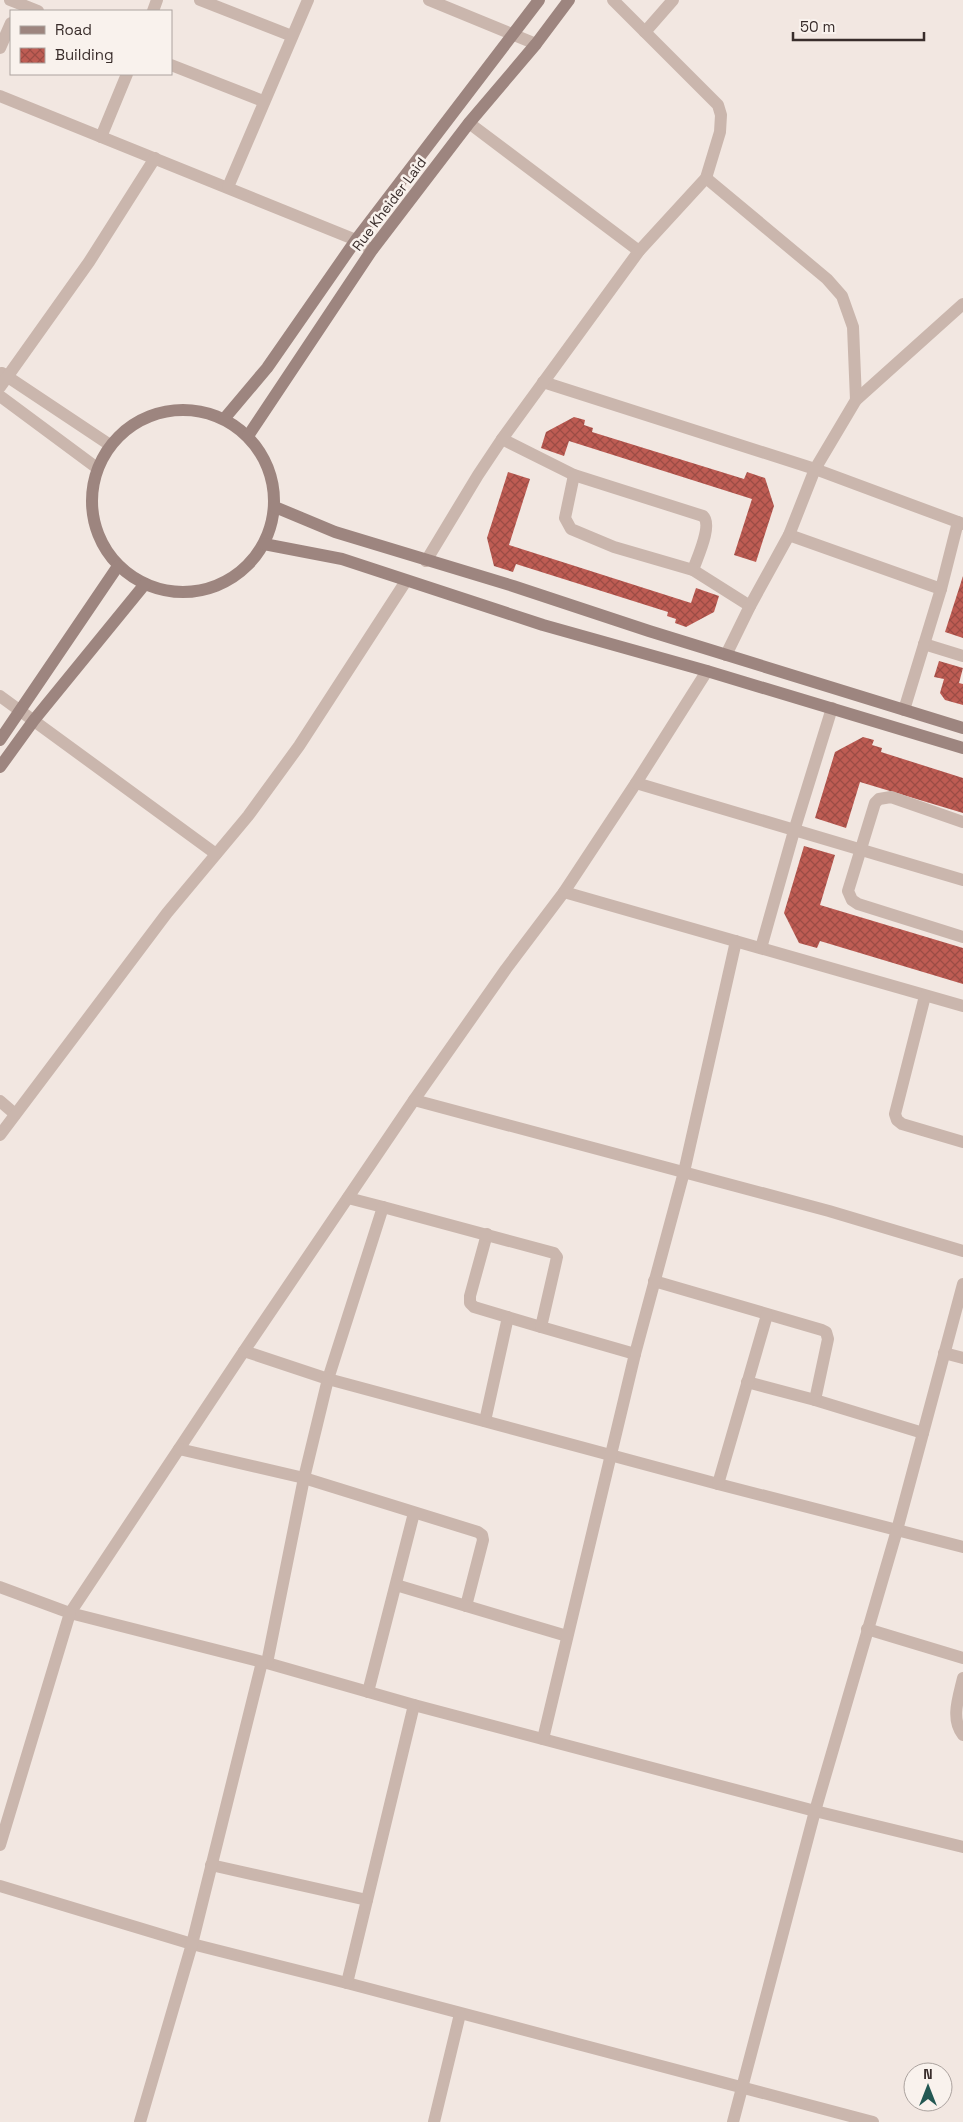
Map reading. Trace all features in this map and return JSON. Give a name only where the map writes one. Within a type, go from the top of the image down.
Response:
[{"type":"street","points":[[200,0],[292,36]]},
{"type":"street","points":[[228,187],[308,0]]},
{"type":"street","points":[[430,0],[536,44]]},
{"type":"street","name":"Rue Kheider Laid","points":[[224,419],[266,368],[356,240],[539,0]]},
{"type":"street","name":"Rue Kheider Laid","points":[[248,436],[372,250],[469,123],[536,44],[569,0]]},
{"type":"street","points":[[426,561],[502,439],[639,251],[706,178],[720,132],[721,114],[718,105],[613,0]]},
{"type":"street","points":[[645,32],[673,0]]},
{"type":"street","points":[[17,4],[35,10]]},
{"type":"street","points":[[0,48],[10,24]]},
{"type":"street","points":[[172,65],[263,102]]},
{"type":"street","points":[[100,137],[127,75]]},
{"type":"street","points":[[0,96],[228,187],[356,240],[372,250]]},
{"type":"street","points":[[469,123],[639,251]]},
{"type":"street","points":[[0,388],[4,374],[89,262],[155,158]]},
{"type":"street","points":[[706,178],[828,278],[842,296],[853,327],[856,400]]},
{"type":"street","points":[[726,655],[750,606],[789,535],[815,469],[856,400],[963,304]]},
{"type":"street","points":[[4,374],[110,444]]},
{"type":"street","points":[[544,382],[815,469],[960,523],[904,710]]},
{"type":"street","points":[[0,396],[96,468]]},
{"type":"street","points":[[194,410],[224,419],[248,436],[264,456],[273,481],[275,507],[264,544],[247,566],[225,582],[199,591],[171,592],[145,584],[118,566],[102,545],[93,520],[91,494],[96,468],[110,444],[133,423],[162,411],[194,410]]},
{"type":"street","points":[[502,439],[574,475],[706,518],[708,527],[693,570]]},
{"type":"street","points":[[574,475],[565,518],[571,529],[614,547],[693,570],[750,606]]},
{"type":"street","points":[[275,507],[336,532],[426,561],[513,586],[726,655],[963,728]]},
{"type":"street","points":[[789,535],[941,589]]},
{"type":"street","points":[[264,544],[342,559],[543,625],[707,671],[963,748]]},
{"type":"street","points":[[0,740],[118,566]]},
{"type":"street","points":[[0,1135],[167,914],[248,816],[299,746],[406,581]]},
{"type":"street","points":[[0,767],[34,720],[145,584]]},
{"type":"street","points":[[924,644],[963,656]]},
{"type":"street","points":[[0,1845],[70,1613],[414,1100],[506,969],[564,892],[707,671]]},
{"type":"street","points":[[0,696],[216,854]]},
{"type":"street","points":[[761,948],[794,831],[832,708]]},
{"type":"street","points":[[636,783],[963,880]]},
{"type":"street","points":[[963,822],[902,800],[884,797],[875,803],[848,891],[852,900],[963,937]]},
{"type":"street","points":[[564,892],[963,1006]]},
{"type":"street","points":[[544,1739],[635,1354],[684,1172],[736,941]]},
{"type":"street","points":[[925,996],[895,1114],[897,1120],[902,1124],[963,1142]]},
{"type":"street","points":[[414,1100],[829,1211],[963,1251]]},
{"type":"street","points":[[0,1101],[15,1114]]},
{"type":"street","points":[[348,1198],[550,1251],[557,1257],[540,1328]]},
{"type":"street","points":[[140,2122],[192,1944],[264,1662],[304,1478],[328,1379],[383,1207]]},
{"type":"street","points":[[487,1234],[469,1300],[474,1306],[540,1328],[635,1354]]},
{"type":"street","points":[[654,1281],[826,1332],[828,1339],[815,1400]]},
{"type":"street","points":[[733,2122],[815,1811],[897,1530],[963,1284]]},
{"type":"street","points":[[718,1484],[767,1315]]},
{"type":"street","points":[[484,1421],[508,1317]]},
{"type":"street","points":[[244,1351],[328,1379],[718,1484],[963,1547]]},
{"type":"street","points":[[944,1353],[963,1358]]},
{"type":"street","points":[[747,1382],[815,1400],[922,1433]]},
{"type":"street","points":[[179,1449],[304,1478],[478,1532],[482,1535],[483,1540],[466,1606]]},
{"type":"street","points":[[368,1692],[414,1513]]},
{"type":"street","points":[[396,1585],[567,1636]]},
{"type":"street","points":[[0,1587],[70,1613],[264,1662],[414,1705],[815,1811],[963,1847]]},
{"type":"street","points":[[867,1629],[963,1658]]},
{"type":"street","points":[[963,1678],[956,1716],[956,1726],[963,1735]]},
{"type":"street","points":[[347,1983],[414,1705]]},
{"type":"street","points":[[211,1865],[366,1900]]},
{"type":"street","points":[[0,1886],[192,1944],[873,2122]]},
{"type":"street","points":[[434,2122],[460,2014]]},
{"type":"building","points":[[574,417],[585,420],[584,425],[593,428],[592,432],[744,479],[747,472],[765,478],[774,506],[756,562],[734,555],[752,499],[569,441],[564,456],[541,448],[546,432]]},
{"type":"building","points":[[508,472],[530,479],[509,545],[691,603],[696,588],[719,596],[714,612],[686,627],[675,623],[676,619],[667,616],[668,612],[516,564],[513,572],[494,566],[487,538]]},
{"type":"building","points":[[963,576],[963,638],[945,632]]},
{"type":"building","points":[[939,661],[963,668],[959,683],[963,684],[963,705],[945,700],[940,693],[944,679],[934,677]]},
{"type":"building","points":[[863,737],[874,740],[872,745],[882,748],[881,752],[963,778],[963,813],[860,782],[846,828],[815,818],[835,752]]},
{"type":"building","points":[[804,846],[835,855],[820,905],[963,948],[963,984],[820,941],[817,948],[799,943],[784,913]]}]
